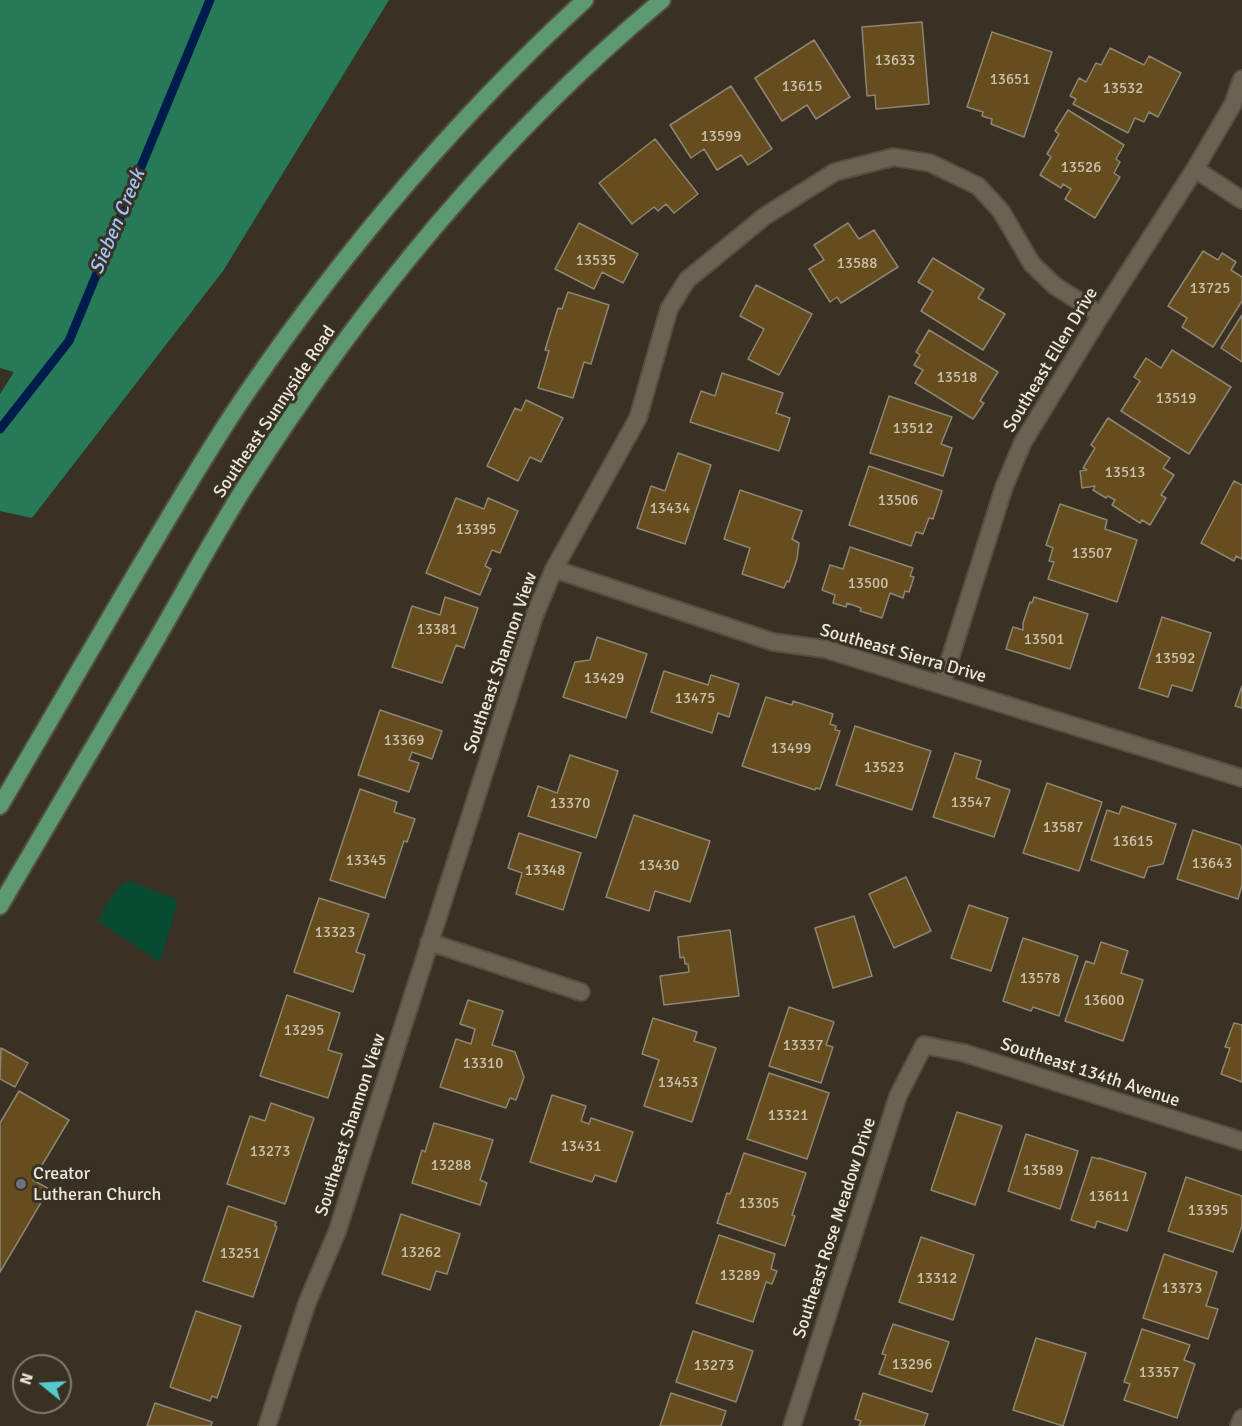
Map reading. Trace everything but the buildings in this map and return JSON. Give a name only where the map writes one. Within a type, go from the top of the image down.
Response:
[{"type":"main road","name":"Southeast Sunnyside Road","points":[[0,806],[182,496],[248,392],[321,290],[439,148],[552,30],[585,0]]},
{"type":"main road","name":"Southeast Sunnyside Road","points":[[0,906],[243,491],[336,353],[402,268],[523,129],[662,0]]},
{"type":"street","name":"Southeast Ellen Drive","points":[[942,684],[1004,487],[1023,442],[1195,169],[1233,104],[1242,79]]},
{"type":"street","name":"Southeast Shannon View","points":[[267,1426],[307,1303],[337,1232],[535,614],[554,569],[638,418],[669,309],[687,280],[765,216],[835,172],[894,157],[930,163],[978,186],[1001,211],[1032,264],[1055,286],[1101,315]]},
{"type":"street","points":[[1195,169],[1242,200]]},
{"type":"street","name":"Southeast Sierra Drive","points":[[554,569],[773,642],[825,649],[1242,778]]},
{"type":"street","points":[[429,942],[581,992]]},
{"type":"street","name":"Southeast 134th Avenue","points":[[924,1045],[964,1053],[1242,1142]]},
{"type":"street","name":"Southeast Rose Meadow Drive","points":[[792,1426],[898,1096],[924,1045]]},
{"type":"street","points":[[1239,1426],[1242,1418]]},
{"type":"green space","points":[[0,0],[389,0],[223,271],[32,518],[0,511],[0,394],[14,372],[0,368]]},
{"type":"green space","points":[[129,881],[176,899],[177,904],[160,962],[98,921],[115,893]]},
{"type":"waterway","name":"Sieben Creek","points":[[0,429],[69,341],[210,0]]},
{"type":"place","name":"Creator Lutheran Church","points":[[21,1184]]}]
